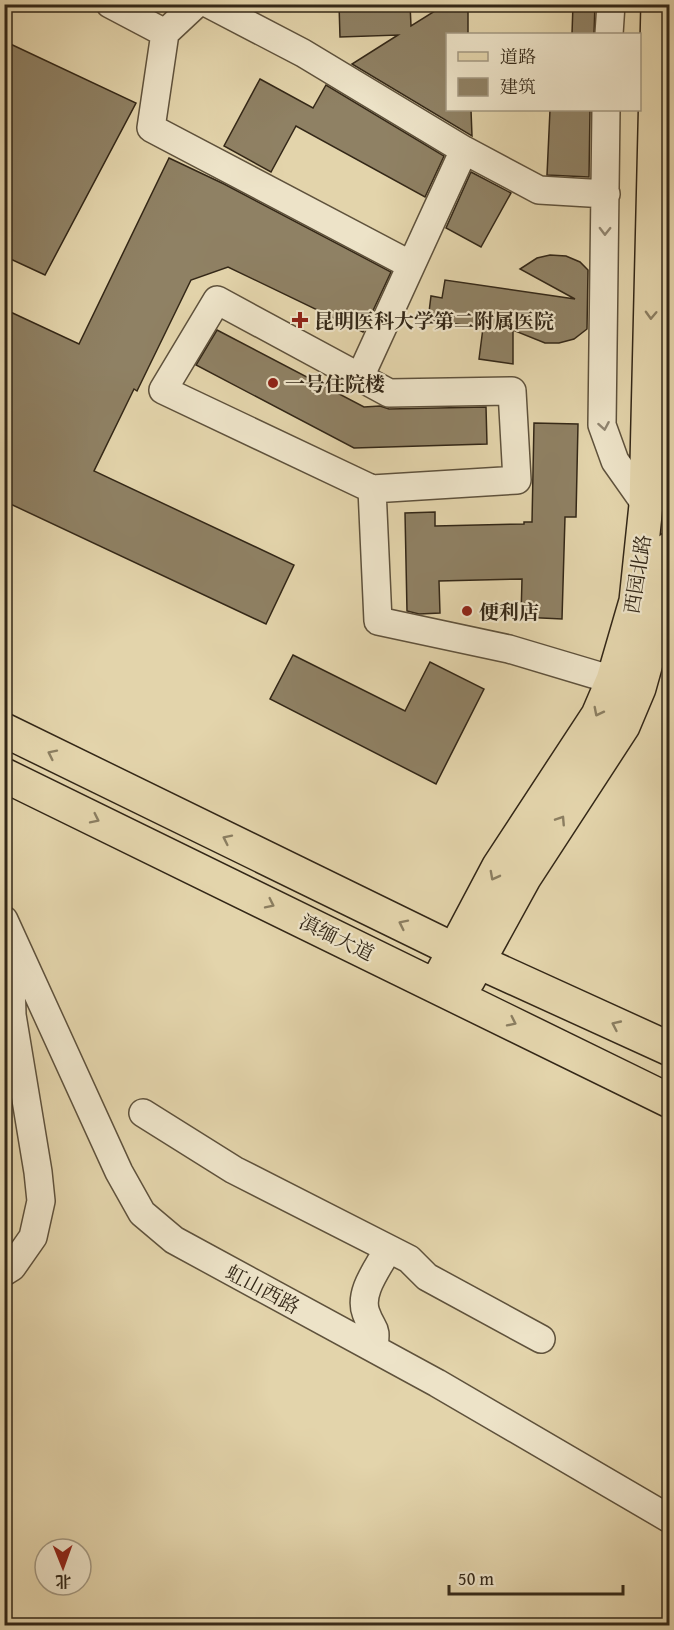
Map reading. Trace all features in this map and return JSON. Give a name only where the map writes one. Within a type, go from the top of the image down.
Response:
[{"type":"main road","name":"西园北路","points":[[467,956],[499,867],[598,715],[613,680],[636,601],[646,505],[658,4]]},
{"type":"main road","name":"西园北路","points":[[448,991],[467,956],[524,878],[623,726],[639,688],[663,606],[669,549]]},
{"type":"main road","name":"滇缅大道","points":[[4,730],[467,956],[669,1049]]},
{"type":"main road","name":"滇缅大道","points":[[4,775],[669,1101]]},
{"type":"street","points":[[110,4],[165,33]]},
{"type":"street","points":[[196,4],[165,33],[151,128],[411,265]]},
{"type":"street","points":[[209,4],[303,53],[464,150],[539,190],[606,194]]},
{"type":"street","points":[[609,33],[611,4]]},
{"type":"street","points":[[606,111],[602,425],[615,461],[646,505]]},
{"type":"street","points":[[360,377],[464,150]]},
{"type":"street","points":[[217,300],[389,393],[512,391],[517,480],[372,489],[163,390],[217,300]]},
{"type":"street","points":[[372,489],[378,621],[509,649],[613,680]]},
{"type":"street","points":[[4,1272],[12,1267],[33,1237],[41,1202],[12,1015],[7,926]]},
{"type":"street","name":"虹山西路","points":[[7,926],[119,1172],[141,1213],[174,1240],[437,1383],[669,1519]]},
{"type":"street","points":[[143,1113],[234,1170],[409,1259],[427,1277],[541,1339]]},
{"type":"street","points":[[374,1348],[376,1331],[365,1312],[365,1294],[388,1249]]},
{"type":"building","points":[[339,4],[410,4],[411,26],[446,4],[468,4],[468,33],[446,33],[446,111],[471,111],[472,136],[352,64],[398,35],[340,37]]},
{"type":"building","points":[[573,4],[595,4],[594,33],[572,33]]},
{"type":"building","points":[[4,41],[136,103],[45,275],[4,256]]},
{"type":"building","points":[[260,79],[313,108],[326,85],[444,156],[425,197],[296,126],[271,172],[224,146]]},
{"type":"building","points":[[550,111],[590,111],[589,177],[547,175]]},
{"type":"building","points":[[169,158],[224,184],[391,272],[363,332],[228,267],[191,280],[137,391],[134,389],[94,471],[294,565],[266,624],[4,501],[4,309],[79,344]]},
{"type":"building","points":[[471,172],[511,193],[481,247],[446,228]]},
{"type":"building","points":[[550,255],[566,256],[580,262],[588,270],[587,329],[574,339],[559,343],[545,343],[513,330],[513,364],[479,359],[483,328],[428,320],[431,296],[442,298],[445,280],[575,299],[520,269],[537,258]]},
{"type":"building","name":"一号住院楼","points":[[217,330],[364,407],[380,406],[389,409],[486,407],[487,444],[354,448],[196,365]]},
{"type":"building","points":[[534,423],[578,424],[576,517],[565,517],[562,619],[521,617],[522,579],[439,581],[440,613],[419,614],[407,611],[405,513],[435,512],[435,526],[532,522]]},
{"type":"building","points":[[293,655],[405,711],[430,662],[484,689],[436,784],[270,699]]},
{"type":"place","name":"昆明医科大学第二附属医院","points":[[300,320]]},
{"type":"place","name":"一号住院楼","points":[[273,383]]},
{"type":"place","name":"便利店","points":[[467,611]]}]
